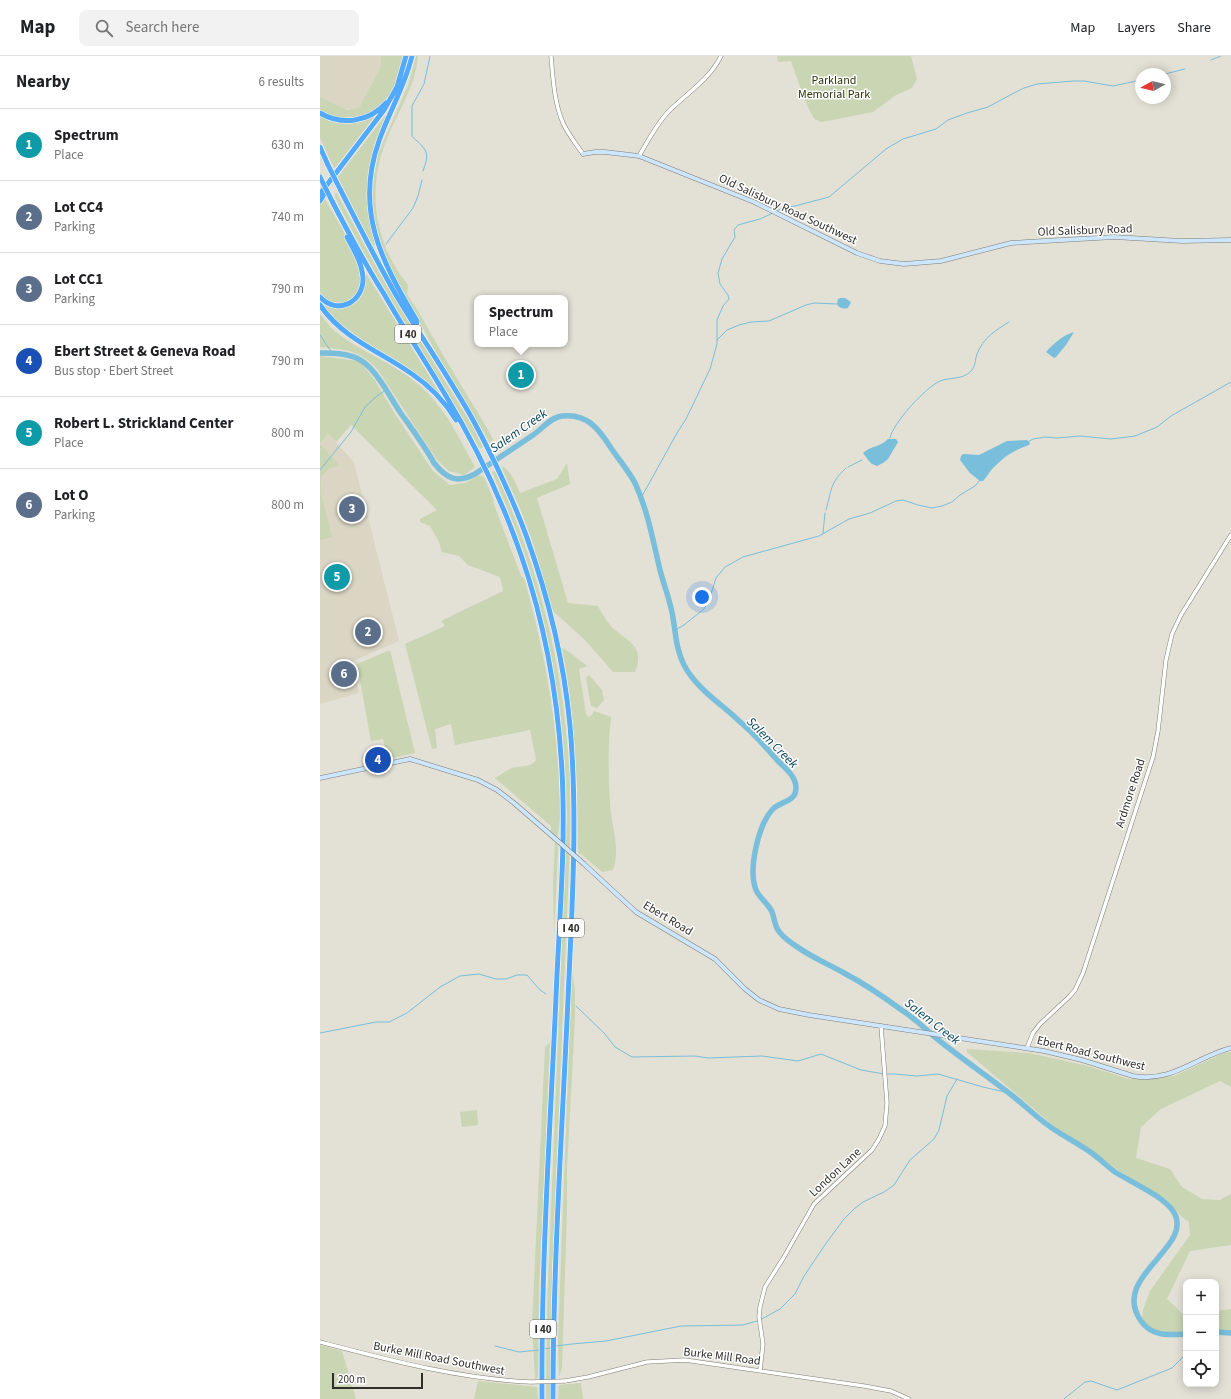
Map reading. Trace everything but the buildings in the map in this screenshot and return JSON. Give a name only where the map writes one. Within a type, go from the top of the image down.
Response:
[{"type":"highway","points":[[320,194],[384,110],[394,93],[401,76],[406,56]]},
{"type":"highway","points":[[412,56],[407,73],[376,149],[370,177],[369,200],[379,250],[389,273],[416,321],[416,327]]},
{"type":"highway","points":[[320,201],[332,182],[388,110],[407,73]]},
{"type":"highway","points":[[320,114],[340,120],[350,121],[361,119],[380,109],[394,93]]},
{"type":"highway","name":"I 40","points":[[320,147],[372,251],[416,327],[463,402],[498,468],[526,535],[543,588],[557,642],[568,711],[574,786],[574,864],[554,1310],[553,1399]]},
{"type":"highway","name":"I 40","points":[[320,177],[369,270],[446,395],[477,451],[500,499],[521,555],[539,616],[546,647],[557,710],[562,775],[562,856],[543,1301],[542,1399]]},
{"type":"highway","points":[[320,296],[332,305],[344,305],[355,299],[362,288],[363,279],[360,264],[341,223],[340,215]]},
{"type":"highway","points":[[320,305],[343,330],[408,371],[429,387],[450,410],[470,444],[477,451]]},
{"type":"main road","name":"Old Salisbury Road Southwest","points":[[583,154],[599,151],[639,156],[754,202],[868,258],[904,264],[941,261]]},
{"type":"main road","name":"Old Salisbury Road","points":[[941,261],[1011,244],[1027,242],[1114,237],[1182,241],[1231,240]]},
{"type":"main road","name":"Ebert Road","points":[[320,778],[410,759],[478,780],[497,790],[514,803],[636,912],[715,959],[745,990],[765,1003],[786,1010],[941,1036]]},
{"type":"main road","name":"Ebert Road Southwest","points":[[941,1036],[1061,1054],[1133,1076],[1152,1078],[1168,1074],[1231,1048]]},
{"type":"street","points":[[551,56],[556,97],[561,116],[566,129],[583,154]]},
{"type":"street","points":[[639,156],[667,113],[708,75],[721,56]]},
{"type":"street","name":"Ardmore Road","points":[[1027,1048],[1033,1033],[1040,1024],[1069,997],[1082,973],[1153,757],[1158,731],[1166,660],[1172,634],[1181,615],[1231,535]]},
{"type":"street","name":"London Lane","points":[[760,1370],[763,1344],[759,1316],[765,1288],[814,1204],[872,1150],[879,1139],[884,1126],[887,1103],[881,1026]]},
{"type":"street","name":"Burke Mill Road Southwest","points":[[320,1342],[400,1363],[487,1379],[531,1382]]},
{"type":"street","name":"Burke Mill Road","points":[[531,1382],[565,1381],[588,1377],[647,1362],[692,1361],[888,1390],[909,1399]]},
{"type":"shaded area","points":[[320,56],[381,56],[381,66],[357,109],[344,109],[320,97]]},
{"type":"shaded area","points":[[328,434],[354,462],[399,641],[353,661],[359,693],[320,704],[320,445]]},
{"type":"green space","points":[[381,56],[403,56],[396,83],[386,100],[371,112],[363,116],[353,118],[344,119],[334,117],[320,111],[320,97],[347,110],[359,108],[381,66]]},
{"type":"green space","points":[[416,56],[418,56],[417,66],[411,87],[388,136],[381,155],[375,194],[380,232],[387,251],[396,268],[408,285],[407,294],[493,439],[490,443],[437,354],[396,279],[383,251],[375,226],[372,199],[378,154],[409,83]]},
{"type":"green space","name":"Parkland Memorial Park","points":[[777,56],[911,56],[917,79],[912,88],[896,95],[873,112],[822,122],[816,120],[813,116],[802,93],[791,61],[778,62]]},
{"type":"green space","points":[[320,115],[332,120],[374,117],[334,168],[320,138]]},
{"type":"green space","points":[[385,116],[387,117],[375,150],[369,180],[369,211],[374,246],[338,177]]},
{"type":"green space","points":[[336,192],[384,281],[473,427],[483,447],[480,449],[373,269],[335,197]]},
{"type":"green space","points":[[324,197],[351,246],[361,275],[361,284],[358,292],[353,298],[339,304],[332,303],[325,299],[320,292],[320,204]]},
{"type":"green space","points":[[365,275],[367,275],[439,392],[437,393],[347,331],[328,313],[322,304],[324,302],[330,306],[352,303]]},
{"type":"green space","points":[[320,314],[332,328],[345,338],[363,350],[391,365],[421,387],[440,407],[475,467],[464,475],[449,471],[437,460],[378,370],[371,363],[365,358],[352,352],[320,347]]},
{"type":"green space","points":[[320,356],[357,361],[363,365],[376,382],[393,411],[433,471],[450,485],[465,483],[480,475],[484,477],[521,576],[524,578],[543,654],[552,705],[559,783],[560,810],[559,830],[557,837],[551,832],[551,826],[495,778],[512,768],[531,765],[536,760],[530,730],[455,745],[451,724],[435,729],[437,748],[432,749],[405,644],[443,627],[445,625],[441,621],[503,591],[500,577],[468,565],[459,556],[442,552],[439,542],[430,526],[420,522],[420,519],[437,510],[351,425],[336,442],[328,434],[320,444]]},
{"type":"green space","points":[[320,444],[339,465],[328,469],[321,477],[321,493],[332,537],[320,540]]},
{"type":"green space","points":[[567,463],[570,484],[537,498],[568,603],[598,606],[610,625],[633,644],[636,649],[638,663],[635,672],[613,672],[585,640],[553,611],[533,543],[522,513],[501,466],[511,474],[520,493],[557,479]]},
{"type":"green space","points":[[495,471],[514,515],[544,606],[554,652],[568,746],[570,843],[552,1274],[550,1399],[546,1399],[547,1309],[567,817],[566,786],[558,692],[546,631],[526,558],[492,472]]},
{"type":"green space","points":[[562,648],[587,666],[579,669],[586,714],[588,717],[592,715],[594,711],[611,717],[609,781],[611,812],[616,845],[613,870],[602,872],[580,853],[579,857],[573,723]]},
{"type":"green space","points":[[390,650],[415,753],[388,759],[383,739],[371,741],[357,664]]},
{"type":"green space","points":[[589,675],[602,690],[604,700],[597,708],[591,706],[586,678]]},
{"type":"green space","points":[[555,842],[557,844],[558,851],[554,932],[553,883]]},
{"type":"green space","points":[[572,974],[575,989],[575,1018],[567,1169],[562,1367],[559,1377],[558,1342]]},
{"type":"green space","points":[[550,1042],[539,1293],[538,1374],[537,1379],[535,1379],[532,1325],[545,1047]]},
{"type":"green space","points":[[967,1049],[1029,1053],[1088,1066],[1129,1079],[1174,1076],[1224,1053],[1231,1052],[1231,1087],[1220,1081],[1161,1109],[1141,1127],[1136,1158],[1170,1169],[1182,1187],[1202,1199],[1220,1200],[1231,1194],[1231,1245],[1190,1251],[1167,1299],[1183,1314],[1183,1332],[1157,1332],[1148,1327],[1142,1319],[1143,1310],[1150,1291],[1190,1235],[1189,1222],[1182,1217],[1167,1200],[1133,1180],[1055,1127],[967,1052]]},
{"type":"green space","points":[[477,1110],[478,1125],[462,1127],[460,1112]]},
{"type":"green space","points":[[1231,1309],[1231,1331],[1219,1331],[1219,1311]]},
{"type":"green space","points":[[320,1345],[342,1351],[356,1399],[320,1399]]},
{"type":"green space","points":[[478,1381],[537,1387],[538,1399],[474,1399]]},
{"type":"green space","points":[[581,1383],[583,1399],[558,1399],[559,1385]]},
{"type":"water","points":[[845,298],[851,302],[848,308],[838,306],[838,299]]},
{"type":"water","points":[[1074,332],[1056,357],[1054,358],[1046,352],[1058,340]]},
{"type":"water","points":[[888,439],[896,439],[898,442],[888,459],[877,466],[872,464],[863,453],[882,444]]},
{"type":"water","points":[[1027,440],[1030,443],[1029,445],[1018,449],[1005,457],[993,468],[983,481],[980,481],[970,473],[960,460],[963,454],[979,455],[1007,441]]},
{"type":"waterway","points":[[423,171],[427,155],[421,145],[412,136],[412,106],[424,84],[430,56]]},
{"type":"waterway","points":[[1211,60],[1221,56]]},
{"type":"waterway","points":[[1171,72],[1185,69]]},
{"type":"waterway","points":[[776,211],[786,207],[829,197],[886,149],[903,139],[936,129],[948,120],[988,107],[1024,88],[1037,84],[1073,81],[1084,81],[1113,86],[1135,81]]},
{"type":"waterway","points":[[386,244],[413,208],[422,180]]},
{"type":"waterway","points":[[641,498],[686,419],[710,369],[717,344],[717,320],[723,306],[729,299],[728,295],[720,284],[718,273],[722,259],[735,237],[734,230],[738,225],[760,219],[773,213]]},
{"type":"waterway","points":[[717,340],[727,330],[739,325],[751,322],[769,321],[814,303],[837,304]]},
{"type":"waterway","points":[[890,438],[892,432],[910,406],[927,390],[940,381],[968,374],[974,367],[977,354],[986,339],[1009,322]]},
{"type":"waterway","points":[[320,335],[332,353]]},
{"type":"waterway","name":"Salem Creek","points":[[320,353],[336,353],[352,356],[368,365],[383,385],[434,463],[447,476],[452,478],[462,479],[475,474],[533,435],[550,421],[558,417],[579,417],[597,429],[635,483],[640,494],[647,515],[672,612],[678,650],[684,665],[695,681],[753,734],[790,772],[796,784],[795,793],[793,796],[775,807],[762,826],[754,860],[753,871],[756,890],[771,909],[778,931],[798,947],[889,1001],[1014,1097],[1046,1124],[1089,1151],[1115,1172],[1168,1205],[1173,1211],[1177,1224],[1174,1237],[1143,1276],[1136,1290],[1134,1305],[1141,1321],[1150,1330],[1161,1334],[1183,1334]]},
{"type":"waterway","points":[[1028,442],[1033,439],[1045,437],[1057,438],[1080,436],[1111,439],[1135,436],[1157,427],[1171,416],[1231,382]]},
{"type":"waterway","points":[[320,470],[351,432],[365,407],[386,390]]},
{"type":"waterway","points":[[848,467],[862,460]]},
{"type":"waterway","points":[[826,510],[830,492],[834,483],[846,468]]},
{"type":"waterway","points":[[675,630],[684,625],[704,609],[709,600],[716,578],[725,567],[743,557],[819,536],[849,519],[870,513],[896,501],[903,500],[932,508],[942,506],[952,502],[975,486],[980,480]]},
{"type":"waterway","points":[[823,533],[825,513]]},
{"type":"waterway","points":[[320,1033],[376,1022],[389,1022],[407,1013],[440,987],[460,976],[479,974],[496,979],[506,979],[517,975],[527,975],[540,990],[546,994]]},
{"type":"waterway","points":[[576,1006],[605,1034],[615,1047],[632,1057],[695,1056],[708,1058],[762,1056],[798,1061],[821,1054],[861,1070],[884,1074]]},
{"type":"waterway","points":[[887,1074],[917,1076],[938,1074],[1009,1093]]},
{"type":"waterway","points":[[760,1320],[780,1309],[795,1294],[804,1276],[844,1219],[863,1202],[884,1192],[894,1185],[910,1160],[934,1139],[939,1130],[947,1096],[957,1079]]},
{"type":"waterway","points":[[556,1346],[606,1341],[681,1326],[743,1325],[757,1321]]},
{"type":"waterway","name":"Salem Creek","points":[[1219,1332],[1231,1333]]},
{"type":"waterway","points":[[495,1346],[519,1352],[539,1350]]},
{"type":"waterway","points":[[544,1349],[551,1348]]},
{"type":"waterway","points":[[1064,1399],[1085,1382],[1091,1381],[1117,1390],[1172,1368],[1183,1357]]},
{"type":"place","name":"Spectrum","points":[[521,375]]},
{"type":"place","name":"Lot CC1","points":[[352,509]]},
{"type":"place","name":"Robert L. Strickland Center","points":[[337,577]]},
{"type":"place","name":"Lot CC4","points":[[368,632]]},
{"type":"place","name":"Lot O","points":[[344,674]]},
{"type":"place","name":"Ebert Street & Geneva Road","points":[[378,760]]}]
